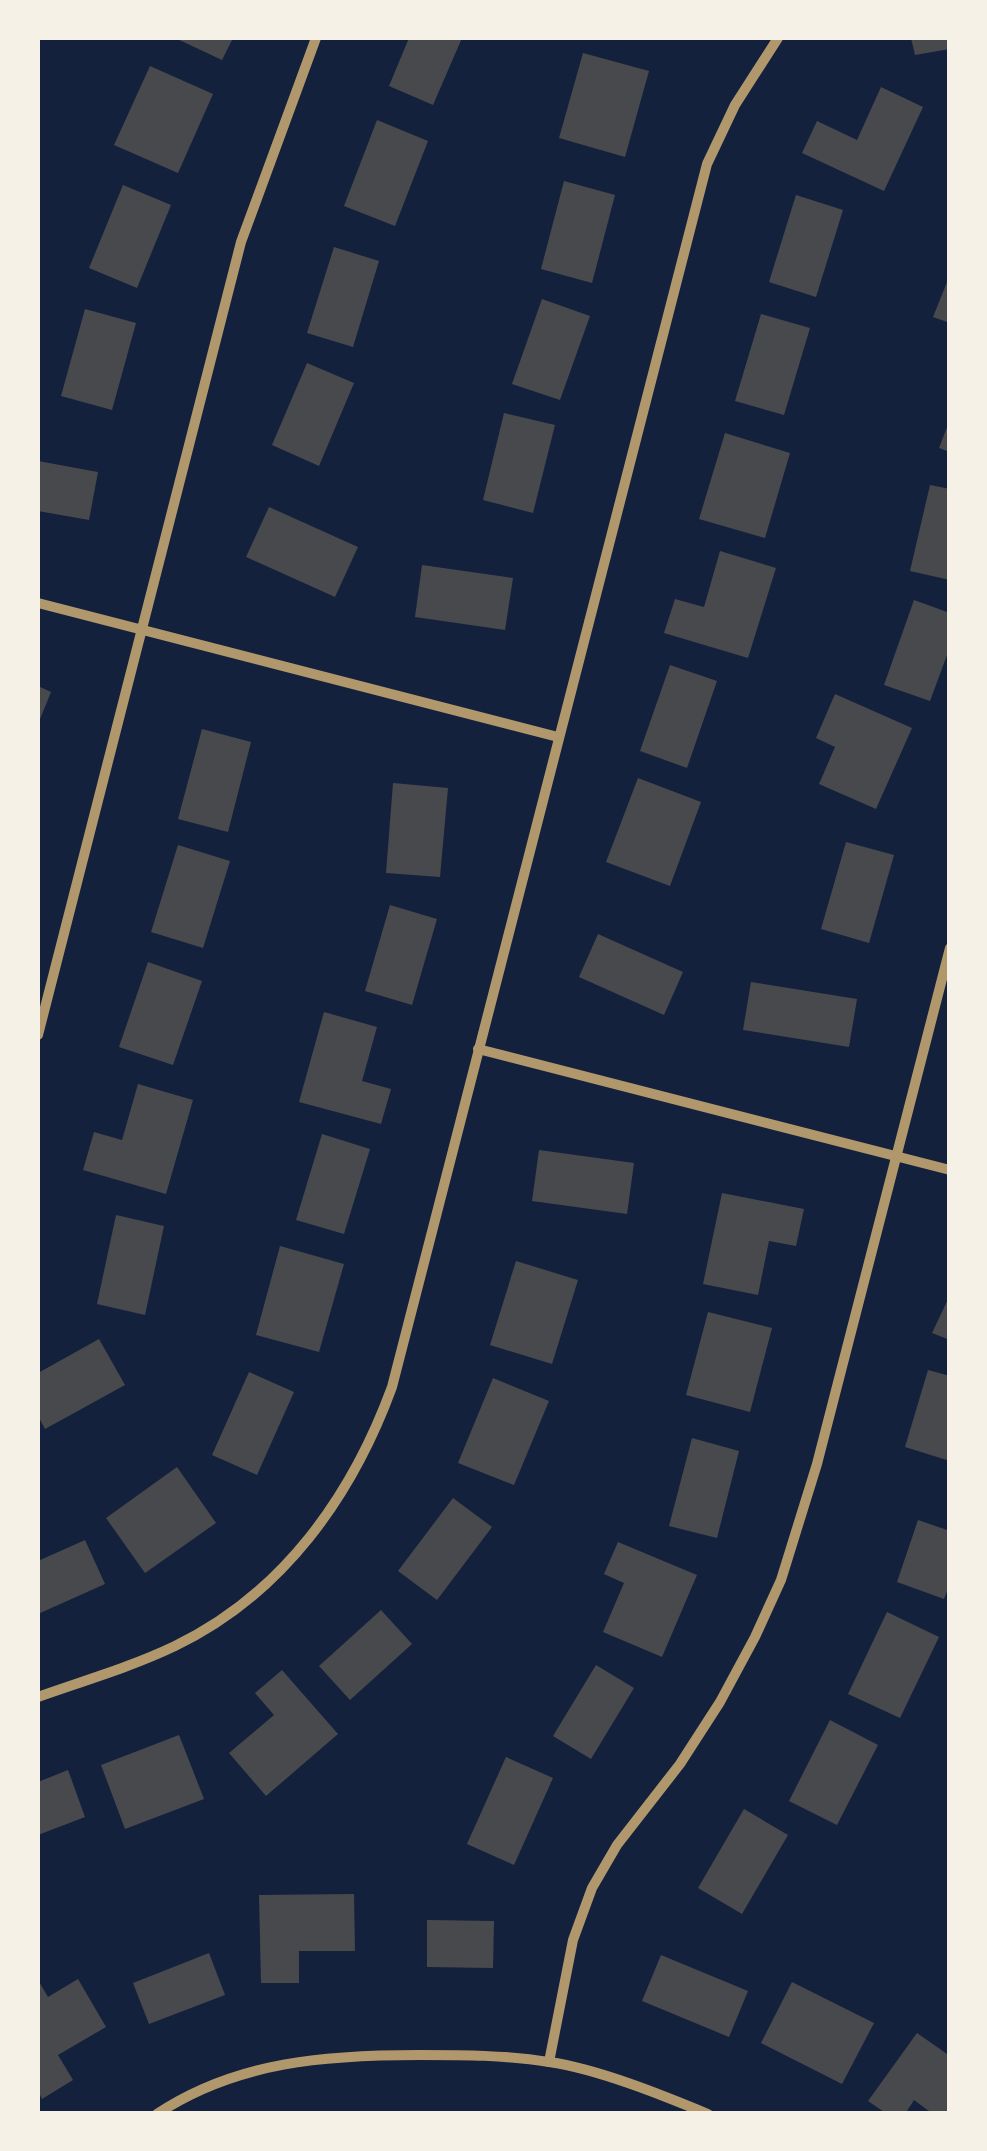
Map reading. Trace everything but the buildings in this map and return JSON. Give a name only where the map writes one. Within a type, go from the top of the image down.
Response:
[{"type":"street","points":[[38,1035],[241,242],[316,38]]},
{"type":"street","points":[[38,1696],[139,1661],[204,1630],[263,1587],[314,1535],[375,1434],[392,1387],[707,164],[734,105],[778,38]]},
{"type":"street","points":[[38,603],[558,737]]},
{"type":"street","points":[[550,2062],[573,1940],[592,1888],[617,1845],[680,1764],[720,1702],[781,1580],[817,1464],[950,948]]},
{"type":"street","points":[[478,1049],[950,1170]]},
{"type":"street","points":[[157,2114],[188,2095],[240,2074],[309,2059],[350,2055],[455,2055],[550,2062],[708,2114]]}]
